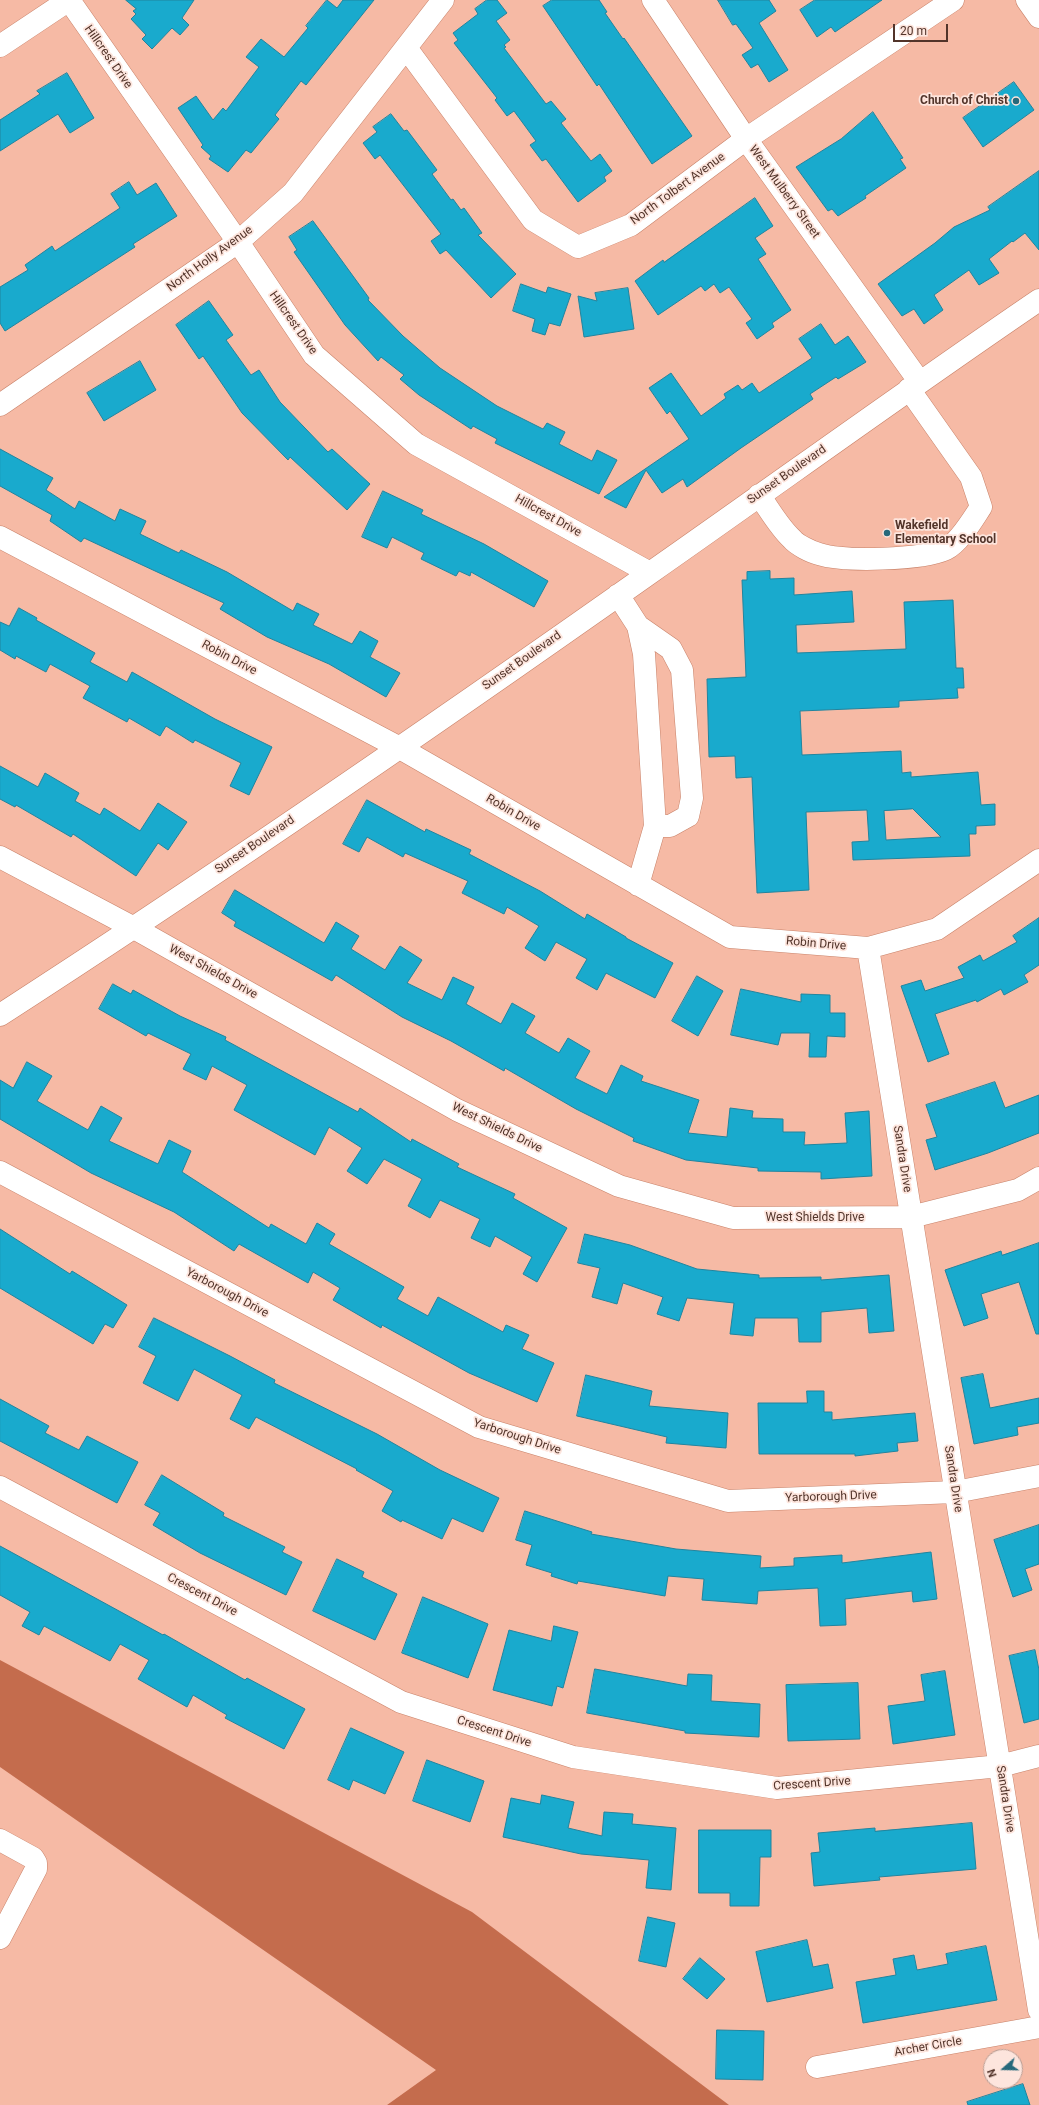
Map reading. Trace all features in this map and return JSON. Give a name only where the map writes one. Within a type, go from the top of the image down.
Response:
[{"type":"street","points":[[0,46],[69,0]]},
{"type":"street","name":"Hillcrest Drive","points":[[69,0],[238,242],[314,355],[416,444],[650,573]]},
{"type":"street","name":"North Holly Avenue","points":[[0,405],[238,242],[292,193],[443,0]]},
{"type":"street","name":"West Mulberry Street","points":[[653,0],[914,385],[971,477],[981,507],[965,530],[947,549],[903,557],[848,558],[818,554],[792,540],[759,495]]},
{"type":"street","name":"North Tolbert Avenue","points":[[406,49],[533,220],[578,247],[631,225],[746,139],[953,0]]},
{"type":"street","points":[[1027,0],[1039,17]]},
{"type":"street","name":"Sunset Boulevard","points":[[0,1015],[134,928],[398,747],[650,573],[914,385],[1039,300]]},
{"type":"street","name":"Robin Drive","points":[[0,536],[398,747],[730,937],[868,948],[937,929],[1039,860]]},
{"type":"street","points":[[618,595],[638,626],[644,654],[655,826],[638,885]]},
{"type":"street","points":[[638,626],[671,649],[682,670],[692,798],[688,816],[670,826],[655,826]]},
{"type":"street","name":"West Shields Drive","points":[[0,857],[134,928],[457,1110],[619,1186],[733,1218],[911,1218],[1018,1190],[1039,1178]]},
{"type":"street","name":"Sandra Drive","points":[[868,948],[1039,2010]]},
{"type":"street","name":"Yarborough Drive","points":[[0,1172],[479,1427],[728,1501],[955,1492],[1039,1476]]},
{"type":"street","name":"Crescent Drive","points":[[0,1487],[401,1702],[573,1757],[777,1788],[1000,1766],[1039,1756]]},
{"type":"street","points":[[0,1840],[33,1858],[36,1863],[36,1869],[0,1938]]},
{"type":"street","name":"Archer Circle","points":[[817,2067],[1039,2027]]},
{"type":"shaded area","points":[[0,1660],[472,1912],[729,2105],[387,2105],[436,2070],[0,1767]]},
{"type":"building","points":[[126,0],[194,0],[182,18],[189,25],[180,35],[172,28],[152,49],[142,39],[146,35],[131,19],[136,14],[133,11],[136,9]]},
{"type":"building","points":[[327,0],[337,8],[343,0],[374,0],[306,85],[301,81],[275,115],[279,119],[251,153],[246,150],[228,172],[209,159],[211,156],[201,147],[203,145],[178,108],[196,96],[213,120],[223,108],[226,111],[259,67],[246,57],[261,39],[284,57],[308,28],[306,26]]},
{"type":"building","points":[[487,0],[497,0],[507,13],[496,21],[510,40],[504,45],[506,47],[504,48],[546,104],[551,101],[566,119],[561,123],[591,161],[600,154],[612,171],[604,177],[606,181],[578,202],[546,159],[542,161],[530,145],[536,141],[514,111],[507,116],[495,100],[497,98],[454,43],[458,40],[453,33],[478,14],[475,9]]},
{"type":"building","points":[[552,0],[599,0],[607,12],[605,13],[692,136],[652,164],[599,84],[597,86],[543,6]]},
{"type":"building","points":[[718,0],[769,0],[776,11],[759,23],[788,70],[769,82],[758,64],[751,68],[742,55],[753,48],[736,24],[733,25]]},
{"type":"building","points":[[815,0],[882,0],[835,32],[831,27],[817,37],[800,10]]},
{"type":"building","points":[[67,73],[94,118],[70,133],[58,114],[0,151],[0,120],[40,94],[37,91]]},
{"type":"building","points":[[1014,82],[1034,110],[983,147],[963,118]]},
{"type":"building","points":[[873,112],[903,158],[900,159],[906,168],[865,196],[866,198],[838,216],[832,209],[828,211],[796,167],[841,139]]},
{"type":"building","points":[[391,114],[404,131],[407,130],[437,170],[432,174],[451,200],[453,199],[461,210],[464,208],[482,233],[478,235],[516,274],[491,298],[446,250],[440,254],[431,241],[441,234],[380,155],[375,159],[363,143],[377,132],[373,127]]},
{"type":"building","points":[[1039,171],[1039,250],[1025,233],[989,259],[999,273],[979,285],[969,270],[934,295],[943,310],[924,324],[914,309],[902,316],[878,284],[935,243],[954,227],[990,210],[988,207]]},
{"type":"building","points":[[129,182],[137,195],[156,183],[177,216],[133,244],[135,247],[5,331],[0,323],[0,287],[28,270],[25,265],[52,246],[55,251],[120,208],[111,194]]},
{"type":"building","points":[[755,198],[773,226],[755,238],[766,254],[758,259],[791,310],[772,323],[774,327],[757,339],[746,323],[752,319],[729,287],[720,293],[714,284],[705,291],[701,286],[658,315],[635,281],[663,260],[664,262]]},
{"type":"building","points":[[313,221],[369,298],[368,300],[403,336],[440,368],[497,406],[543,429],[547,423],[565,432],[559,444],[592,461],[597,450],[617,460],[599,494],[495,443],[497,439],[473,426],[471,429],[419,395],[400,379],[404,375],[381,357],[378,361],[345,325],[294,252],[297,250],[289,237]]},
{"type":"building","points":[[521,284],[546,293],[548,287],[571,294],[560,326],[549,323],[545,335],[532,331],[535,319],[513,311]]},
{"type":"building","points":[[628,288],[634,329],[584,337],[578,296],[597,301],[595,293]]},
{"type":"building","points":[[209,301],[233,335],[226,340],[251,375],[259,370],[280,402],[328,452],[332,449],[370,484],[347,510],[290,457],[288,460],[242,413],[203,356],[199,359],[176,325]]},
{"type":"building","points":[[821,324],[835,345],[848,336],[866,362],[838,379],[836,377],[810,394],[813,399],[687,487],[683,479],[662,493],[646,470],[626,508],[604,497],[689,439],[670,411],[667,414],[649,388],[671,373],[701,416],[726,398],[724,394],[738,385],[742,390],[752,383],[759,393],[812,358],[799,339]]},
{"type":"building","points":[[140,361],[156,390],[104,421],[87,393]]},
{"type":"building","points":[[0,449],[53,478],[46,490],[75,509],[79,501],[115,521],[120,509],[146,521],[140,534],[179,553],[181,550],[227,572],[293,611],[297,603],[319,614],[313,625],[352,644],[360,631],[378,641],[370,657],[400,673],[386,697],[329,664],[267,637],[220,609],[224,603],[84,538],[81,542],[50,521],[52,515],[0,486]]},
{"type":"building","points":[[383,491],[423,510],[421,514],[484,544],[548,581],[534,607],[471,572],[470,576],[459,571],[456,576],[421,559],[424,553],[392,537],[387,548],[362,537]]},
{"type":"building","points":[[770,571],[770,579],[794,578],[794,595],[852,591],[854,622],[796,625],[797,653],[906,649],[904,602],[953,600],[956,668],[963,668],[964,688],[957,688],[958,698],[899,701],[899,707],[800,711],[802,755],[901,751],[902,773],[911,772],[911,777],[978,772],[981,805],[995,804],[995,825],[976,826],[976,834],[969,834],[970,856],[853,860],[852,842],[869,841],[867,810],[806,812],[809,890],[757,893],[752,777],[736,778],[735,756],[709,757],[707,679],[746,677],[742,580],[747,580],[747,572]],"holes":[[[913,809],[941,837],[886,840],[884,811]]]},
{"type":"building","points":[[19,608],[37,618],[36,620],[95,653],[90,662],[127,682],[132,672],[215,719],[272,747],[249,795],[230,786],[241,763],[195,740],[193,743],[166,726],[160,736],[129,718],[127,722],[83,698],[90,686],[50,664],[46,672],[16,656],[15,659],[0,650],[0,622],[9,626]]},
{"type":"building","points":[[0,766],[38,787],[45,773],[79,793],[75,801],[100,815],[104,808],[140,831],[158,803],[187,822],[168,850],[158,843],[136,876],[73,834],[71,837],[16,805],[15,807],[0,799]]},
{"type":"building","points":[[367,800],[425,832],[426,829],[471,850],[469,854],[540,891],[585,919],[587,914],[626,938],[673,963],[655,998],[606,973],[597,990],[576,978],[587,959],[556,942],[545,961],[525,948],[539,926],[507,907],[504,914],[462,893],[468,881],[405,853],[403,857],[367,837],[359,852],[343,844]]},
{"type":"building","points":[[235,890],[324,943],[336,922],[359,936],[351,949],[385,970],[400,946],[422,960],[407,983],[442,1000],[453,977],[474,987],[466,1004],[501,1024],[512,1003],[535,1016],[525,1033],[559,1053],[568,1038],[590,1051],[575,1078],[607,1094],[621,1065],[643,1076],[641,1081],[699,1100],[688,1133],[727,1137],[730,1108],[753,1111],[752,1118],[783,1119],[783,1132],[805,1132],[804,1145],[847,1143],[845,1113],[869,1111],[872,1176],[821,1179],[821,1172],[758,1171],[758,1168],[686,1160],[633,1141],[634,1138],[576,1109],[505,1068],[504,1071],[451,1041],[402,1017],[336,975],[332,981],[234,926],[236,922],[222,913]]},
{"type":"building","points":[[1039,918],[1039,965],[1024,975],[1028,982],[1004,995],[1001,989],[977,1002],[976,1000],[935,1014],[949,1054],[928,1062],[901,986],[921,980],[925,991],[964,978],[958,967],[980,955],[983,961],[1017,942],[1013,936]]},
{"type":"building","points":[[697,976],[723,991],[698,1036],[672,1021]]},
{"type":"building","points":[[113,984],[131,994],[133,990],[180,1016],[226,1037],[225,1040],[358,1112],[360,1108],[411,1142],[412,1139],[459,1164],[457,1167],[515,1194],[513,1198],[567,1228],[537,1282],[523,1274],[532,1257],[495,1236],[490,1247],[471,1238],[480,1219],[440,1200],[430,1218],[408,1206],[422,1179],[384,1159],[367,1184],[347,1171],[362,1148],[329,1127],[315,1155],[234,1110],[247,1085],[212,1066],[206,1080],[183,1069],[191,1054],[148,1033],[146,1036],[99,1009]]},
{"type":"building","points":[[741,989],[801,1002],[801,994],[830,995],[830,1013],[845,1013],[845,1037],[827,1036],[826,1057],[809,1057],[810,1033],[781,1033],[778,1045],[731,1035]]},
{"type":"building","points":[[27,1062],[52,1076],[37,1101],[88,1130],[101,1106],[122,1118],[109,1141],[158,1164],[169,1140],[191,1151],[182,1172],[269,1228],[271,1224],[306,1244],[317,1223],[335,1234],[329,1244],[404,1287],[397,1299],[428,1316],[438,1297],[503,1332],[506,1325],[529,1335],[522,1349],[554,1363],[537,1402],[469,1373],[382,1325],[381,1328],[333,1300],[340,1288],[313,1272],[308,1283],[239,1244],[234,1251],[174,1212],[91,1173],[0,1119],[0,1080],[13,1088]]},
{"type":"building","points":[[995,1082],[1005,1108],[1039,1095],[1039,1133],[988,1153],[935,1170],[926,1140],[937,1137],[926,1105]]},
{"type":"building","points":[[0,1229],[70,1274],[72,1271],[127,1305],[113,1328],[105,1324],[93,1344],[0,1288]]},
{"type":"building","points":[[585,1234],[630,1245],[697,1269],[759,1275],[759,1278],[821,1277],[821,1280],[889,1275],[894,1331],[869,1333],[867,1308],[821,1312],[821,1342],[799,1342],[798,1318],[755,1318],[753,1336],[730,1334],[734,1303],[687,1298],[679,1321],[657,1314],[663,1297],[623,1283],[617,1304],[592,1297],[600,1268],[578,1263]]},
{"type":"building","points":[[1039,1243],[1039,1334],[1036,1334],[1019,1282],[981,1294],[988,1318],[964,1326],[945,1270],[1001,1251],[1002,1255]]},
{"type":"building","points":[[154,1318],[275,1380],[274,1383],[377,1434],[440,1470],[499,1498],[483,1532],[452,1518],[442,1539],[402,1520],[401,1522],[382,1511],[393,1491],[356,1470],[357,1469],[256,1417],[249,1429],[230,1419],[242,1395],[194,1369],[178,1401],[143,1383],[156,1356],[139,1347]]},
{"type":"building","points":[[983,1374],[990,1408],[1039,1398],[1039,1423],[1017,1427],[1018,1435],[974,1444],[961,1378]]},
{"type":"building","points":[[586,1375],[652,1391],[649,1406],[728,1413],[726,1448],[666,1443],[667,1437],[577,1416]]},
{"type":"building","points":[[807,1391],[824,1391],[824,1412],[832,1412],[832,1420],[915,1413],[918,1441],[897,1443],[898,1451],[855,1456],[855,1454],[759,1454],[758,1403],[807,1403]]},
{"type":"building","points":[[0,1399],[49,1426],[45,1433],[79,1450],[87,1436],[138,1462],[117,1503],[0,1441]]},
{"type":"building","points":[[162,1475],[224,1513],[223,1516],[285,1547],[282,1552],[302,1562],[286,1595],[200,1553],[153,1525],[160,1513],[145,1505]]},
{"type":"building","points":[[525,1511],[592,1532],[591,1534],[676,1549],[761,1556],[760,1568],[794,1566],[794,1558],[842,1555],[842,1563],[931,1552],[937,1599],[913,1602],[912,1591],[845,1599],[846,1625],[820,1626],[818,1588],[758,1591],[757,1604],[702,1600],[704,1579],[668,1576],[665,1596],[578,1581],[577,1584],[551,1576],[552,1573],[526,1565],[532,1545],[516,1540]]},
{"type":"building","points":[[1039,1525],[1039,1564],[1025,1569],[1032,1590],[1013,1597],[994,1540]]},
{"type":"building","points":[[0,1546],[163,1635],[164,1634],[245,1680],[247,1678],[305,1709],[284,1749],[225,1718],[227,1715],[193,1695],[187,1707],[138,1679],[149,1660],[120,1644],[110,1661],[44,1626],[39,1635],[22,1626],[30,1612],[0,1595]]},
{"type":"building","points":[[337,1559],[364,1572],[362,1577],[397,1594],[375,1640],[313,1611]]},
{"type":"building","points":[[423,1597],[488,1624],[468,1678],[402,1653]]},
{"type":"building","points":[[554,1626],[578,1632],[563,1688],[557,1686],[552,1706],[493,1690],[509,1630],[551,1641]]},
{"type":"building","points":[[1035,1650],[1039,1670],[1039,1719],[1024,1723],[1009,1656]]},
{"type":"building","points":[[595,1669],[687,1686],[688,1674],[712,1675],[711,1701],[760,1704],[759,1737],[685,1733],[685,1731],[587,1713]]},
{"type":"building","points":[[945,1671],[955,1735],[893,1744],[888,1706],[925,1701],[921,1675]]},
{"type":"building","points":[[858,1683],[860,1739],[788,1741],[786,1685]]},
{"type":"building","points":[[351,1728],[404,1752],[385,1794],[353,1780],[349,1790],[328,1780]]},
{"type":"building","points":[[427,1760],[484,1781],[470,1822],[413,1801]]},
{"type":"building","points":[[542,1795],[574,1802],[568,1828],[602,1836],[604,1812],[633,1814],[632,1824],[676,1828],[671,1890],[646,1888],[649,1860],[581,1854],[503,1837],[511,1798],[540,1804]]},
{"type":"building","points":[[972,1823],[976,1869],[879,1877],[880,1880],[814,1886],[811,1853],[820,1852],[818,1833],[875,1828],[875,1831]]},
{"type":"building","points":[[699,1830],[771,1830],[771,1857],[760,1857],[759,1906],[730,1906],[730,1893],[699,1893]]},
{"type":"building","points":[[648,1917],[675,1923],[666,1967],[639,1961]]},
{"type":"building","points":[[807,1940],[813,1967],[828,1964],[833,1988],[767,2002],[756,1952]]},
{"type":"building","points":[[986,1946],[997,2000],[863,2023],[856,1982],[896,1975],[893,1959],[914,1955],[917,1970],[948,1964],[946,1954]]},
{"type":"building","points":[[700,1958],[725,1979],[707,1999],[683,1979]]},
{"type":"building","points":[[717,2030],[764,2031],[763,2080],[716,2079]]},
{"type":"building","points":[[1023,2084],[1030,2105],[968,2105],[967,2102],[1007,2089],[1023,2089]]},
{"type":"place","name":"Church of Christ","points":[[1016,101]]},
{"type":"place","name":"Wakefield Elementary School","points":[[887,533]]}]
